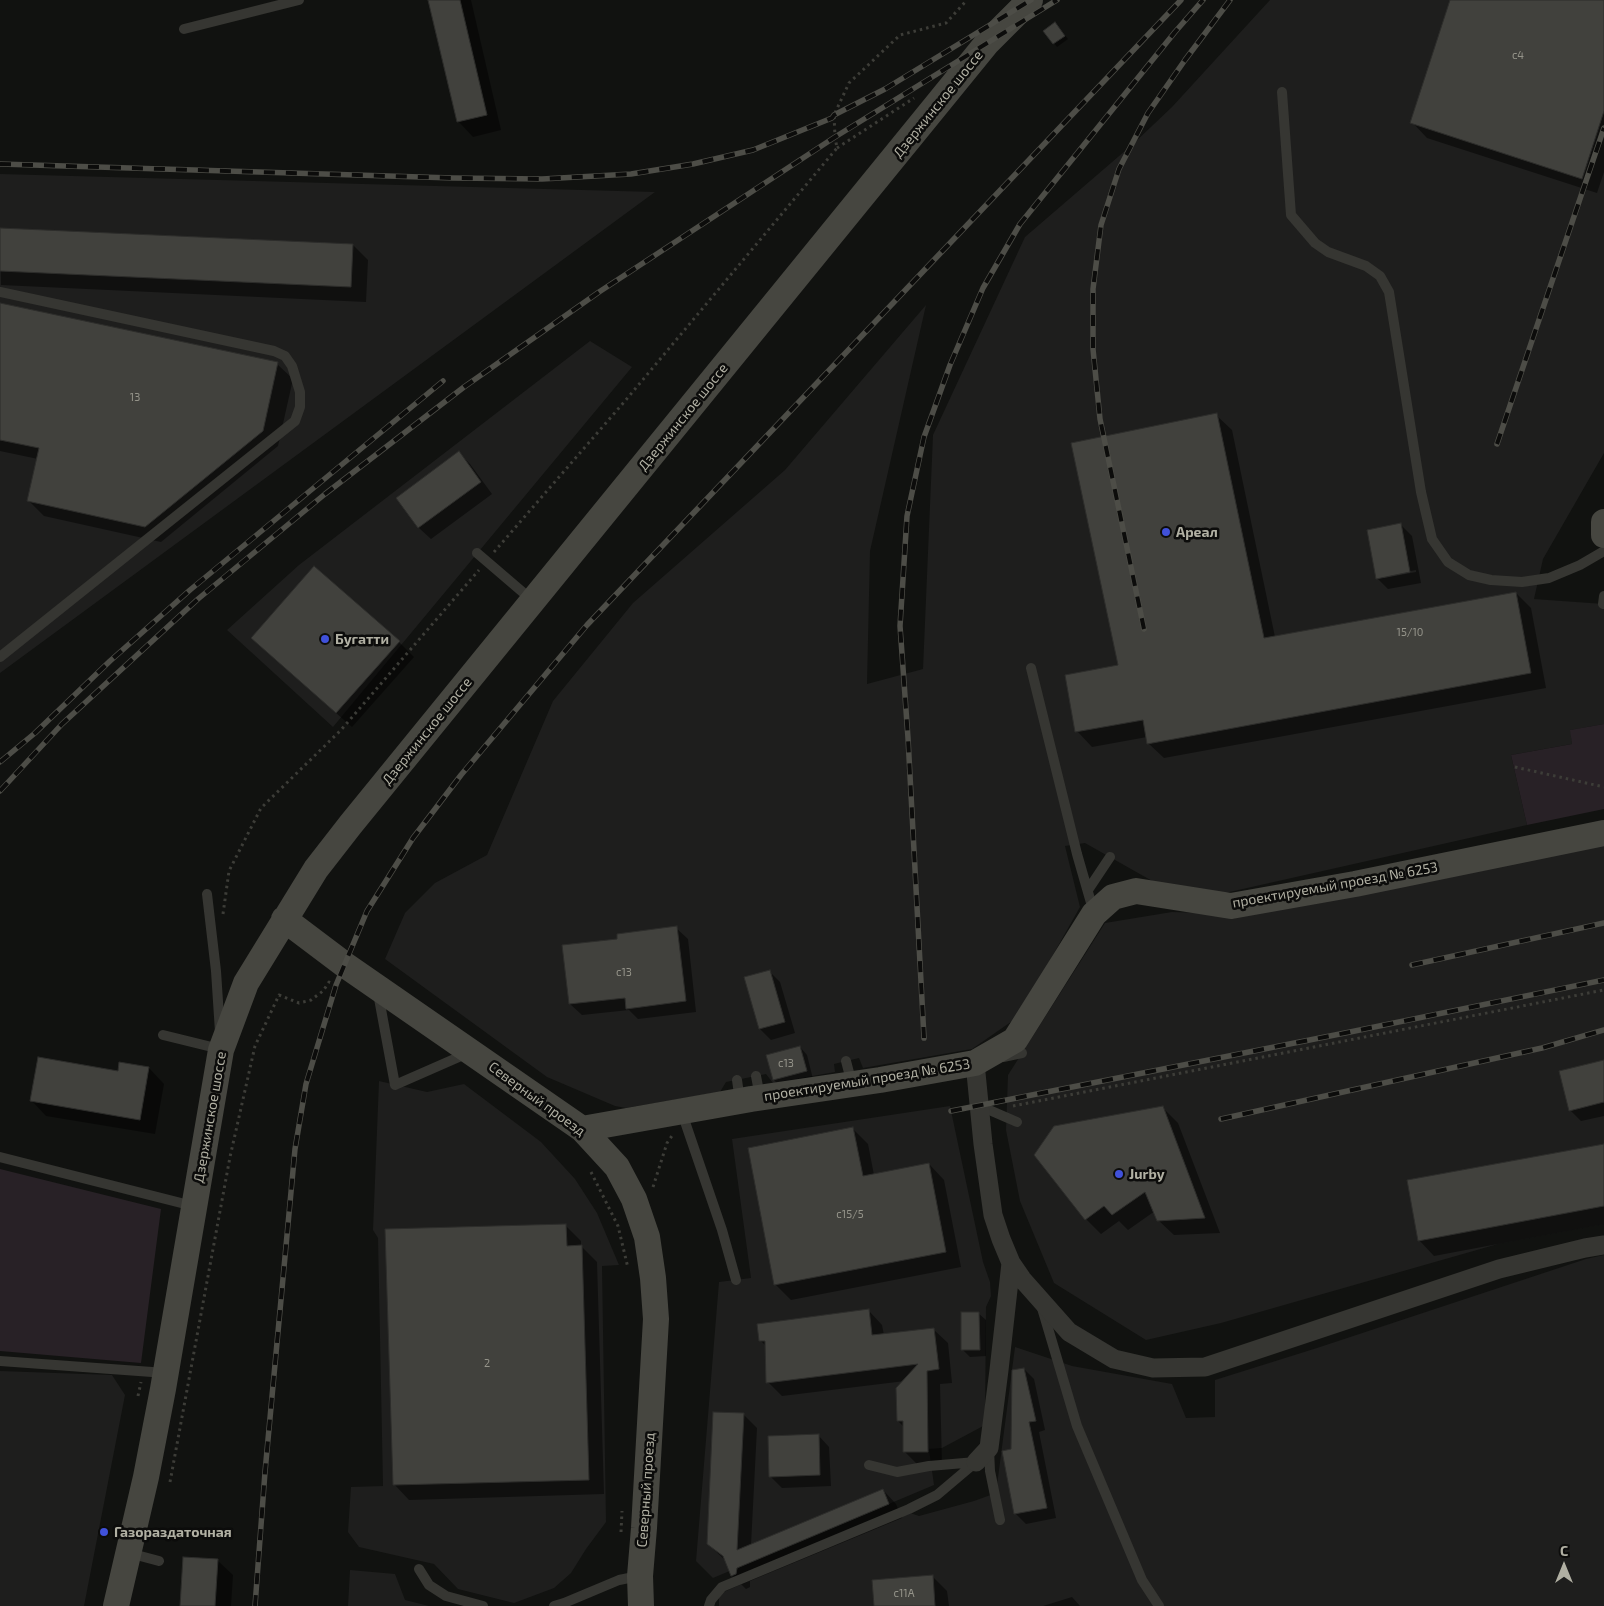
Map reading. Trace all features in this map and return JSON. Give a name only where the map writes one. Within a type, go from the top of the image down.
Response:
[{"type":"street","name":"Дзержинское шоссе","points":[[116,1606],[146,1477],[166,1373],[221,1050],[246,983],[284,919],[322,861],[982,50],[1030,0]]},
{"type":"street","points":[[1604,522],[1604,535]]},
{"type":"street","name":"проектируемый проезд № 6253","points":[[582,1129],[683,1115],[748,1089],[849,1072],[975,1063],[1015,1040],[1091,902],[1136,891],[1231,906],[1355,884],[1604,833]]},
{"type":"street","name":"Северный проезд","points":[[284,919],[344,965],[582,1129],[617,1168],[634,1199],[647,1237],[654,1278],[656,1318],[640,1576],[641,1606]]},
{"type":"street","points":[[975,1063],[985,1108],[994,1216],[1000,1239],[1011,1263],[1069,1332],[1114,1359],[1154,1368],[1205,1367],[1498,1269],[1604,1245]]},
{"type":"street","points":[[976,1462],[989,1448],[1011,1263]]},
{"type":"lane","points":[[184,30],[298,0]]},
{"type":"lane","points":[[1282,92],[1291,216],[1315,243],[1328,252],[1366,266],[1380,276],[1389,292],[1421,492],[1432,539],[1448,562],[1469,575],[1492,580],[1522,582],[1549,578],[1580,565],[1604,550]]},
{"type":"lane","points":[[0,292],[274,351],[285,356],[292,366],[300,392],[300,407],[295,421],[0,657]]},
{"type":"lane","points":[[477,553],[533,601]]},
{"type":"lane","points":[[1603,604],[1604,596]]},
{"type":"lane","points":[[1031,668],[1091,902]]},
{"type":"lane","points":[[1091,902],[1110,857]]},
{"type":"lane","points":[[163,1035],[221,1050],[216,971],[208,894]]},
{"type":"lane","points":[[376,987],[395,1085],[471,1052]]},
{"type":"lane","points":[[975,1063],[1022,1053]]},
{"type":"lane","points":[[985,1108],[1017,1122]]},
{"type":"lane","points":[[683,1115],[722,1230],[736,1280]]},
{"type":"lane","points":[[0,1157],[194,1206]]},
{"type":"lane","points":[[1039,1298],[1077,1426],[1142,1580],[1159,1606]]},
{"type":"lane","points":[[0,1361],[166,1373]]},
{"type":"lane","points":[[989,1448],[990,1471],[1000,1520]]},
{"type":"lane","points":[[869,1465],[897,1472],[929,1466],[976,1462]]},
{"type":"lane","points":[[709,1606],[711,1600],[722,1587],[909,1509],[937,1495],[976,1462]]},
{"type":"lane","points":[[128,1553],[159,1561]]},
{"type":"lane","points":[[419,1569],[429,1584],[446,1596],[483,1606]]},
{"type":"lane","points":[[554,1606],[564,1604],[619,1580],[640,1576]]},
{"type":"path","points":[[837,148],[834,137],[834,115],[849,83],[900,35],[946,23],[967,0]]},
{"type":"path","points":[[223,917],[229,871],[261,808],[341,730],[625,401],[837,148],[919,95]]},
{"type":"path","points":[[1515,767],[1604,788]]},
{"type":"path","points":[[170,1482],[230,1157],[256,1046],[279,995],[299,1003],[311,1000],[324,990],[329,982],[336,985]]},
{"type":"path","points":[[985,1108],[1604,990]]},
{"type":"path","points":[[653,1187],[667,1143],[683,1115]]},
{"type":"path","points":[[585,1165],[592,1173],[618,1226],[629,1275]]},
{"type":"path","points":[[620,1538],[622,1510]]},
{"type":"shaded area","points":[[1270,0],[1604,0],[1604,453],[1543,559],[1534,599],[1604,604],[1604,724],[1571,730],[1572,744],[1511,755],[1527,825],[1225,893],[1154,882],[1085,843],[1065,846],[1080,907],[1018,1017],[972,1049],[863,1068],[859,1058],[834,1064],[835,1072],[773,1083],[766,1074],[726,1082],[720,1092],[626,1108],[615,1106],[547,1077],[385,959],[405,913],[435,883],[487,855],[553,701],[633,603],[785,470],[926,305],[870,551],[867,684],[923,669],[933,435],[1025,237],[1133,144],[1172,107]]},
{"type":"shaded area","points":[[0,174],[655,192],[0,673]]},
{"type":"shaded area","points":[[590,341],[632,367],[333,727],[227,630],[299,565]]},
{"type":"shaded area","points":[[1604,724],[1604,809],[1527,825],[1511,755],[1572,744],[1570,730]]},
{"type":"shaded area","points":[[1604,840],[1604,1224],[1498,1244],[1221,1323],[1146,1340],[1054,1283],[1020,1201],[1006,1130],[1008,1075],[1105,923],[1172,912],[1239,914]]},
{"type":"shaded area","points":[[379,1081],[427,1092],[464,1084],[541,1142],[575,1179],[597,1213],[619,1265],[602,1266],[606,1522],[571,1573],[554,1588],[514,1603],[458,1589],[434,1564],[359,1547],[348,1532],[351,1487],[383,1486],[378,1238],[373,1230]]},
{"type":"shaded area","points":[[950,1106],[983,1262],[990,1282],[991,1296],[986,1307],[985,1425],[942,1448],[929,1449],[934,1485],[713,1578],[696,1561],[719,1282],[751,1278],[732,1139]]},
{"type":"shaded area","points":[[0,1169],[161,1209],[141,1363],[0,1351]]},
{"type":"shaded area","points":[[1604,1255],[1604,1606],[719,1606],[719,1594],[907,1512],[919,1516],[996,1493],[1015,1347],[1072,1366],[1172,1384],[1186,1418],[1215,1417],[1215,1380],[1586,1259]]},
{"type":"shaded area","points":[[0,1371],[112,1375],[125,1395],[84,1606],[0,1606]]},
{"type":"shaded area","points":[[350,1570],[395,1574],[405,1600],[429,1606],[348,1606]]},
{"type":"building","points":[[428,0],[460,0],[487,115],[457,122]]},
{"type":"building","points":[[1450,0],[1604,0],[1604,111],[1582,179],[1410,123]]},
{"type":"building","points":[[1055,22],[1065,36],[1053,44],[1043,31]]},
{"type":"building","points":[[0,228],[353,244],[351,287],[0,271]]},
{"type":"building","points":[[0,303],[278,362],[263,431],[145,527],[27,501],[39,448],[0,440]]},
{"type":"building","points":[[1217,413],[1264,638],[1516,592],[1531,673],[1147,744],[1143,720],[1075,732],[1065,675],[1118,665],[1071,443]]},
{"type":"building","points":[[459,451],[481,482],[418,528],[396,498]]},
{"type":"building","points":[[1401,523],[1410,572],[1376,579],[1367,530]]},
{"type":"building","name":"Бугатти","points":[[314,566],[400,641],[336,713],[251,638]]},
{"type":"building","points":[[677,926],[686,1001],[626,1009],[625,998],[569,1004],[562,945],[617,939],[617,934]]},
{"type":"building","points":[[770,970],[785,1022],[759,1029],[744,977]]},
{"type":"building","points":[[800,1046],[807,1071],[773,1080],[766,1055]]},
{"type":"building","points":[[38,1057],[118,1071],[119,1062],[149,1067],[140,1120],[30,1101]]},
{"type":"building","points":[[1604,1060],[1604,1102],[1569,1111],[1559,1071]]},
{"type":"building","name":"Jurby","points":[[1163,1106],[1205,1218],[1157,1221],[1145,1192],[1112,1215],[1104,1206],[1085,1220],[1034,1155],[1054,1126]]},
{"type":"building","points":[[853,1127],[863,1176],[929,1163],[946,1252],[774,1285],[748,1148]]},
{"type":"building","points":[[1604,1144],[1604,1206],[1418,1241],[1407,1180]]},
{"type":"building","points":[[566,1224],[567,1246],[582,1245],[589,1480],[393,1485],[385,1229]]},
{"type":"building","points":[[869,1309],[872,1335],[934,1328],[939,1369],[927,1371],[928,1452],[903,1452],[903,1421],[897,1421],[896,1388],[918,1364],[766,1383],[765,1341],[759,1341],[757,1324]]},
{"type":"building","points":[[961,1312],[979,1312],[980,1350],[961,1350]]},
{"type":"building","points":[[1024,1368],[1036,1421],[1029,1422],[1047,1508],[1014,1514],[1002,1451],[1011,1449],[1012,1370]]},
{"type":"building","points":[[713,1412],[744,1413],[737,1550],[883,1489],[889,1504],[737,1568],[736,1574],[731,1576],[723,1556],[707,1544]]},
{"type":"building","points":[[819,1434],[820,1475],[769,1477],[768,1436]]},
{"type":"building","points":[[183,1557],[218,1559],[215,1606],[180,1606]]},
{"type":"building","points":[[933,1575],[935,1606],[874,1606],[872,1580]]},
{"type":"railway","points":[[0,164],[453,178],[542,179],[631,174],[693,164],[753,150],[832,118],[834,115],[885,89],[1031,0]]},
{"type":"railway","points":[[0,791],[62,724],[198,599],[325,494],[464,387],[599,292],[835,137],[1057,0]]},
{"type":"railway","points":[[255,1606],[265,1472],[295,1149],[306,1084],[336,985],[367,911],[413,838],[461,775],[587,625],[1181,0]]},
{"type":"railway","points":[[924,1038],[900,626],[907,516],[924,437],[950,365],[983,288],[1020,224],[1203,0]]},
{"type":"railway","points":[[1144,629],[1100,419],[1093,349],[1093,289],[1101,225],[1119,169],[1148,113],[1230,0]]},
{"type":"railway","points":[[1497,444],[1604,128]]},
{"type":"railway","points":[[0,762],[35,733],[110,661],[190,590],[443,381]]},
{"type":"railway","points":[[1412,965],[1604,923]]},
{"type":"railway","points":[[951,1111],[1604,980]]},
{"type":"railway","points":[[1221,1119],[1542,1048],[1604,1030]]},
{"type":"place","name":"Ареал","points":[[1166,532]]},
{"type":"place","name":"Бугатти","points":[[325,639]]},
{"type":"place","name":"Jurby","points":[[1119,1174]]},
{"type":"place","name":"Газораздаточная","points":[[104,1532]]}]
